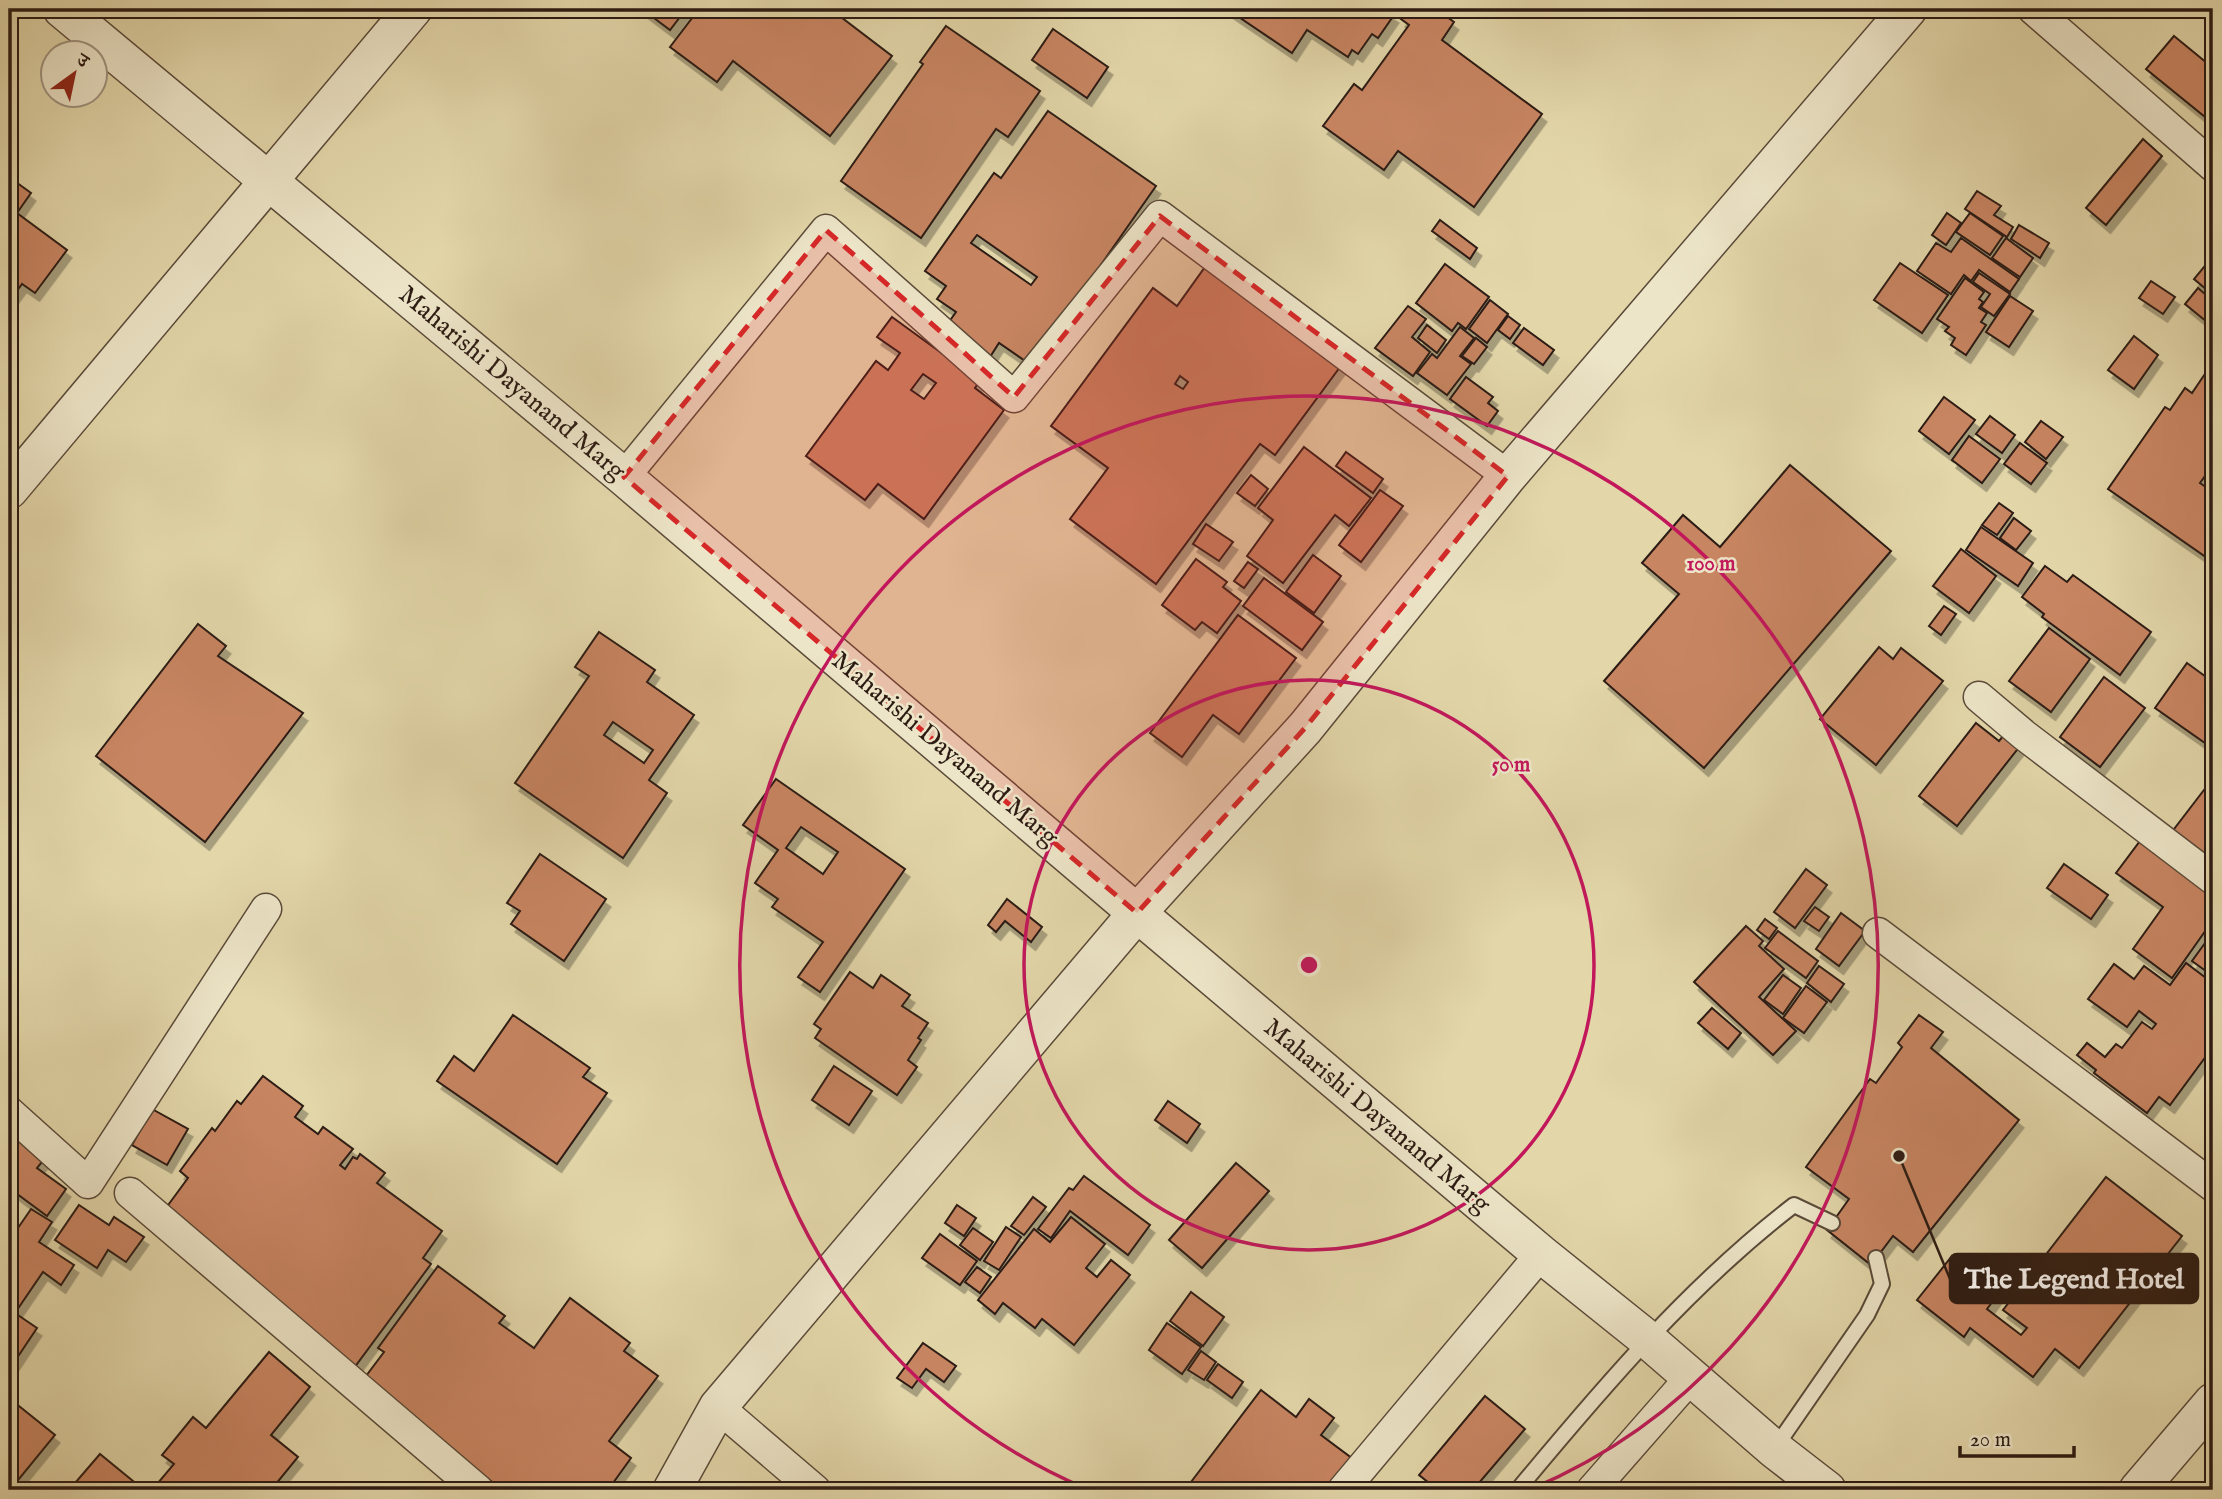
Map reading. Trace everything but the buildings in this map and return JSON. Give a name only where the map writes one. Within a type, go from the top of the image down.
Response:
[{"type":"street","name":"Maharishi Dayanand Marg","points":[[62,9],[624,477],[1541,1254],[1647,1339],[1774,1449],[1827,1490]]},
{"type":"street","points":[[9,490],[413,9]]},
{"type":"street","points":[[672,1490],[718,1408],[1137,913],[1305,728],[1508,476],[1908,9]]},
{"type":"street","points":[[2033,9],[2213,166]]},
{"type":"street","points":[[624,477],[825,230],[1014,397],[1160,216],[1508,476]]},
{"type":"street","points":[[1979,697],[2024,735],[2213,879]]},
{"type":"street","points":[[9,1112],[88,1183],[266,909]]},
{"type":"street","points":[[1878,933],[2213,1186]]},
{"type":"street","points":[[130,1193],[478,1490]]},
{"type":"street","points":[[1343,1490],[1541,1254]]},
{"type":"street","points":[[1592,1490],[1691,1377]]},
{"type":"street","points":[[2138,1490],[2213,1402]]},
{"type":"street","points":[[718,1408],[815,1490]]},
{"type":"lane","points":[[1520,1487],[1647,1339],[1760,1231],[1794,1205],[1832,1223]]},
{"type":"lane","points":[[1774,1449],[1867,1315],[1882,1284],[1876,1258]]},
{"type":"highlighted area","points":[[1160,216],[1508,476],[1305,728],[1137,913],[624,477],[826,230],[1014,397]]},
{"type":"place","name":"The Legend Hotel","points":[[1899,1156]]}]
